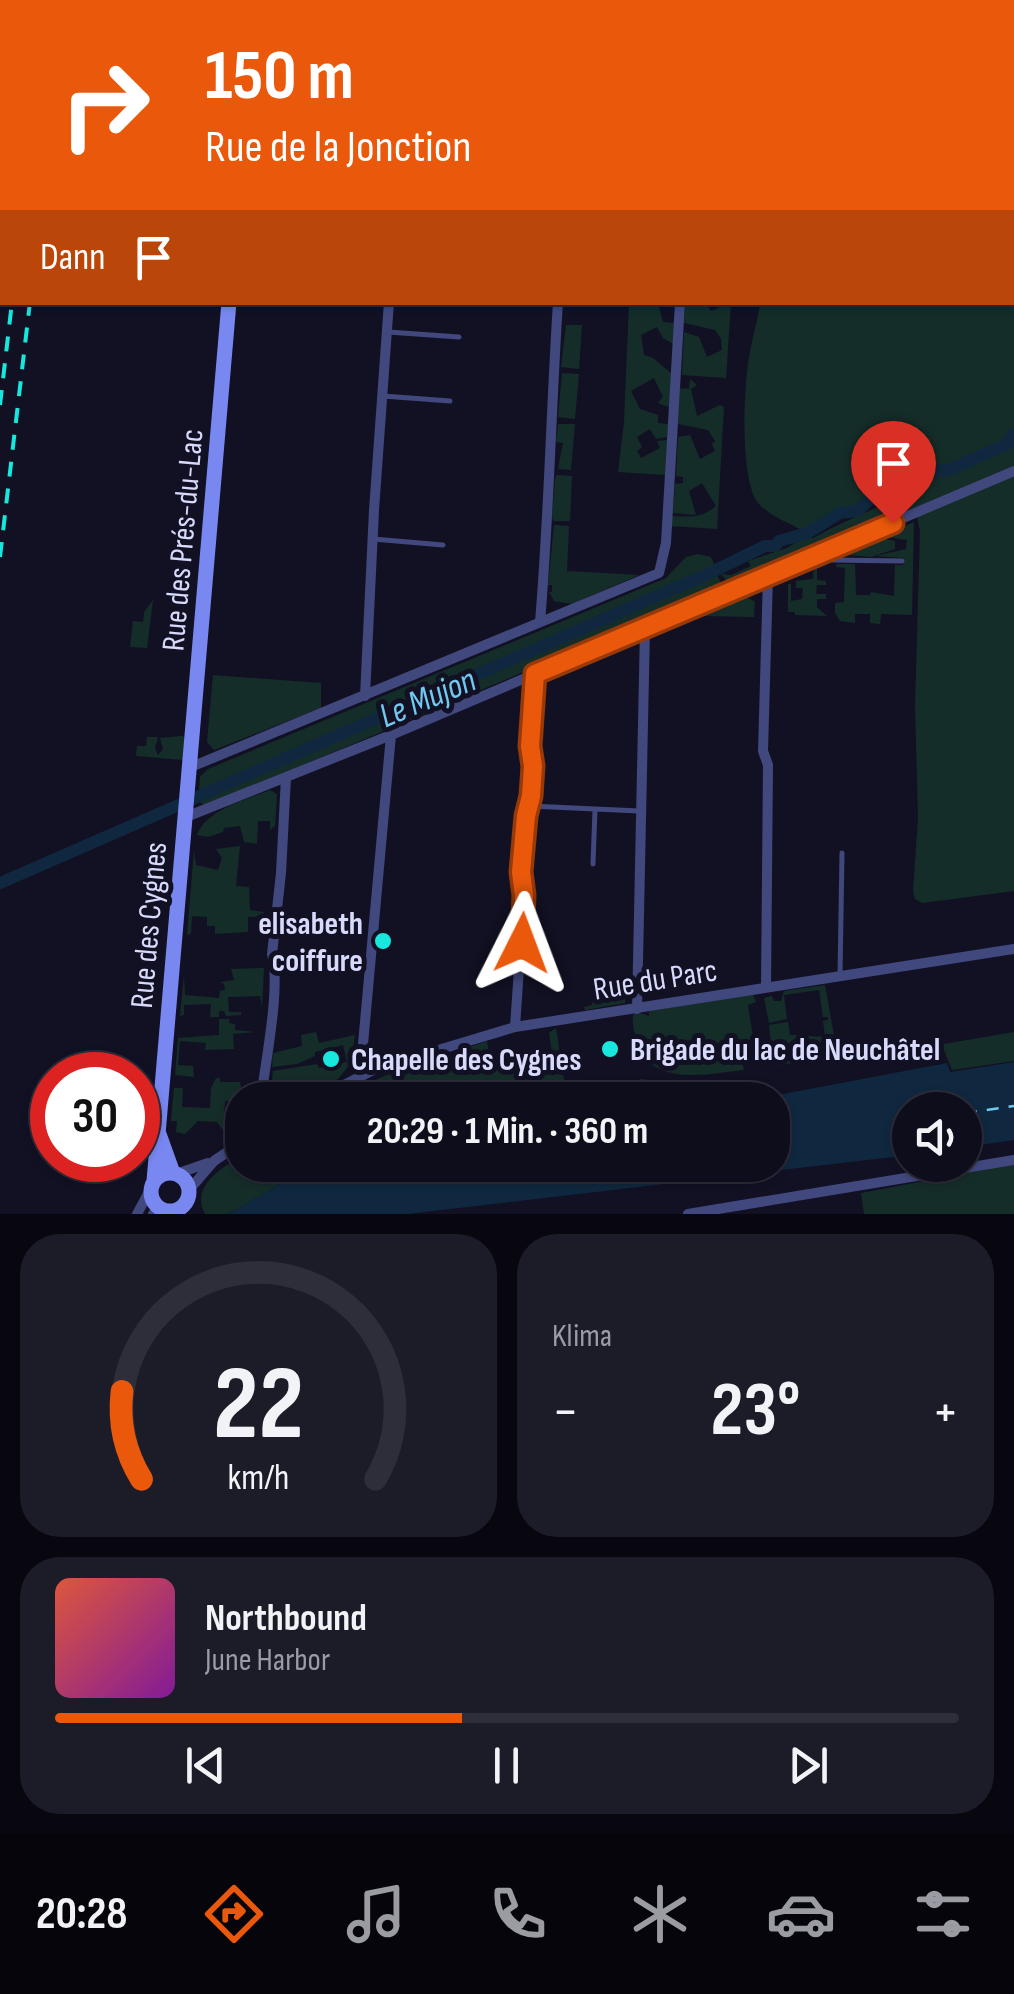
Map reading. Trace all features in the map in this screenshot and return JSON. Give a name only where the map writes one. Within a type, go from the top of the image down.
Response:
[{"type":"street","name":"Rue des Prés-du-Lac","points":[[191,774],[229,305]]},
{"type":"street","points":[[364,696],[389,305]]},
{"type":"street","points":[[540,622],[552,462],[550,429],[558,305]]},
{"type":"street","points":[[191,774],[364,696],[654,576],[664,562],[680,305]]},
{"type":"street","points":[[186,816],[1014,472]]},
{"type":"street","points":[[766,986],[768,762],[763,751],[768,576]]},
{"type":"street","points":[[637,1008],[646,628]]},
{"type":"street","points":[[515,1026],[524,895],[521,872],[533,766],[530,746],[535,674]]},
{"type":"street","points":[[360,1076],[391,734]]},
{"type":"street","name":"Rue des Cygnes","points":[[160,1122],[191,774]]},
{"type":"street","points":[[263,1082],[273,991],[272,942],[286,777]]},
{"type":"street","name":"Rue du Parc","points":[[349,1082],[410,1058],[515,1026],[1014,950]]},
{"type":"street","name":"Rue des Cygnes","points":[[160,1136],[175,1174]]},
{"type":"street","points":[[214,1161],[190,1201],[180,1208],[164,1212],[151,1198],[152,1184],[162,1174],[175,1174],[225,1154]]},
{"type":"street","points":[[688,1214],[1014,1160]]},
{"type":"street","points":[[175,1174],[185,1180],[190,1201]]},
{"type":"street","name":"Rue des Cygnes","points":[[137,1214],[152,1184]]},
{"type":"lane","points":[[388,332],[460,338]]},
{"type":"lane","points":[[383,396],[450,401]]},
{"type":"lane","points":[[373,540],[442,545]]},
{"type":"lane","points":[[832,560],[902,561]]},
{"type":"lane","points":[[528,806],[642,812]]},
{"type":"lane","points":[[593,864],[595,810]]},
{"type":"lane","points":[[840,975],[842,852]]},
{"type":"green space","points":[[629,305],[658,305],[663,322],[674,323],[673,344],[663,338],[657,327],[641,335],[644,355],[672,374],[669,407],[658,403],[663,397],[654,378],[631,391],[640,409],[658,415],[658,423],[668,424],[667,437],[656,439],[650,429],[637,437],[642,447],[637,451],[641,458],[660,448],[657,441],[667,440],[665,475],[618,472]]},
{"type":"green space","points":[[685,305],[707,305],[711,311],[731,305],[726,378],[682,375],[684,332],[699,337],[707,357],[722,350],[715,330],[684,323]]},
{"type":"green space","points":[[760,305],[1014,305],[1014,891],[922,903],[915,899],[920,531],[915,508],[730,585],[721,574],[731,575],[751,566],[748,561],[787,548],[804,537],[813,538],[911,491],[910,488],[872,498],[857,511],[840,513],[807,533],[759,504],[748,476],[746,455],[749,357]]},
{"type":"green space","points":[[566,325],[582,325],[579,369],[561,367]]},
{"type":"green space","points":[[562,373],[579,374],[575,419],[558,417]]},
{"type":"green space","points":[[690,379],[697,385],[691,389],[697,416],[720,405],[724,407],[717,529],[671,526],[672,516],[696,516],[716,506],[702,483],[689,491],[696,515],[673,513],[675,484],[683,483],[683,477],[676,476],[678,437],[690,435],[700,459],[715,451],[715,441],[708,430],[678,424],[680,388],[689,389]]},
{"type":"green space","points":[[558,424],[575,424],[571,470],[558,469],[563,443],[556,442]]},
{"type":"green space","points":[[557,475],[572,476],[570,521],[552,518]]},
{"type":"green space","points":[[914,522],[912,615],[881,614],[880,624],[870,623],[870,614],[855,614],[855,623],[840,621],[835,603],[844,602],[845,568],[836,567],[837,564],[855,564],[856,595],[871,592],[894,596],[895,565],[903,565],[903,558],[875,556],[906,549],[907,540],[881,536]]},
{"type":"green space","points":[[554,525],[569,526],[567,571],[639,575],[572,604],[554,601],[549,592],[552,585],[548,585]]},
{"type":"green space","points":[[876,537],[895,541],[895,549],[871,557],[836,554]]},
{"type":"green space","points":[[686,557],[711,557],[715,567],[199,791],[200,777],[208,769],[666,578]]},
{"type":"green space","points":[[820,561],[826,566],[817,567],[817,580],[826,581],[826,585],[817,585],[816,594],[826,594],[826,599],[817,599],[817,607],[827,616],[788,612],[788,584],[791,601],[802,599],[803,588],[796,588],[796,581],[813,579],[814,564]]},
{"type":"green space","points":[[717,575],[721,583],[718,590],[206,806],[198,801]]},
{"type":"green space","points":[[742,594],[755,602],[754,617],[702,616],[702,610]]},
{"type":"green space","points":[[153,600],[147,648],[130,647],[133,621],[143,622],[144,612]]},
{"type":"green space","points":[[213,675],[321,683],[321,708],[214,750],[207,742]]},
{"type":"green space","points":[[147,737],[158,737],[158,755],[163,749],[160,738],[185,737],[183,760],[136,756],[137,746],[146,746]]},
{"type":"green space","points":[[270,790],[277,794],[275,826],[270,830],[270,821],[258,821],[257,844],[244,842],[240,826],[224,828],[208,837],[197,835],[218,812]]},
{"type":"green space","points":[[240,846],[236,886],[249,887],[250,910],[264,912],[264,916],[248,917],[248,932],[215,934],[215,926],[207,926],[207,917],[192,916],[191,934],[187,935],[194,850],[196,865],[218,870],[222,858],[216,849]]},
{"type":"green space","points":[[264,968],[262,1007],[260,996],[228,997],[229,1012],[241,1015],[226,1016],[219,1011],[219,1017],[210,1017],[211,1004],[184,1005],[184,1015],[180,1016],[184,976],[185,995],[219,998],[220,991],[225,990],[220,982],[234,980],[231,969]]},
{"type":"green space","points":[[615,977],[627,977],[625,1003],[585,1010],[584,1007],[592,1005],[593,996],[602,995],[604,989],[615,989]]},
{"type":"green space","points":[[825,985],[838,1058],[777,1065],[773,1061],[769,1025],[788,1022],[790,1035],[825,1036],[823,1021],[828,1017],[823,1017],[819,990],[784,995],[787,1019],[769,1023],[764,998],[772,996],[774,1001],[781,1001],[784,991]]},
{"type":"green space","points":[[753,994],[756,1002],[748,1005],[753,1037],[760,1037],[762,1043],[739,1048],[744,1070],[697,1075],[666,1072],[644,1055],[633,1025],[633,1015],[638,1012],[649,1016],[649,1011]]},
{"type":"green space","points":[[219,1019],[229,1019],[235,1030],[256,1032],[233,1034],[234,1049],[205,1050],[206,1043],[180,1041],[178,1065],[193,1066],[194,1077],[175,1075],[178,1038],[219,1035]]},
{"type":"green space","points":[[556,1028],[564,1082],[372,1082],[471,1050],[470,1047],[487,1041],[491,1062],[552,1052],[549,1033]]},
{"type":"green space","points":[[316,1032],[319,1043],[355,1035],[351,1063],[338,1079],[272,1082],[273,1071],[347,1062],[343,1045],[315,1052],[315,1056],[297,1064],[272,1067],[273,1053],[302,1046],[301,1035]]},
{"type":"green space","points":[[1014,1032],[1014,1061],[952,1070],[944,1050],[939,1055],[938,1045]]},
{"type":"green space","points":[[216,1078],[225,1082],[225,1133],[217,1122],[198,1121],[185,1134],[176,1132],[177,1121],[171,1121],[174,1088],[183,1088],[182,1107],[210,1108]]},
{"type":"green space","points":[[1014,1164],[1014,1214],[864,1214],[861,1193],[919,1182],[982,1182],[982,1170]]},
{"type":"green space","points":[[225,1167],[225,1182],[285,1182],[228,1214],[205,1214],[202,1195]]},
{"type":"water","points":[[1014,1062],[1014,1140],[982,1145],[982,1092],[892,1092],[892,1157],[790,1169],[790,1093],[947,1063],[950,1072]]},
{"type":"water","points":[[680,1182],[407,1214],[228,1214],[282,1183]]},
{"type":"waterway","name":"Le Mujon","points":[[0,883],[765,546],[807,533],[840,513],[857,511],[872,498],[910,488],[928,473],[951,469],[1007,444],[1014,434]]},
{"type":"ferry route","points":[[982,1111],[1014,1106]]},
{"type":"railway","points":[[0,405],[12,305]]},
{"type":"railway","points":[[0,557],[30,305]]},
{"type":"place","name":"elisabeth coiffure","points":[[383,941]]},
{"type":"place","name":"Brigade du lac de Neuchâtel","points":[[610,1049]]},
{"type":"place","name":"Chapelle des Cygnes","points":[[331,1059]]},
{"type":"route","points":[[522,943],[521,872],[531,796],[535,674],[893,523]]}]
